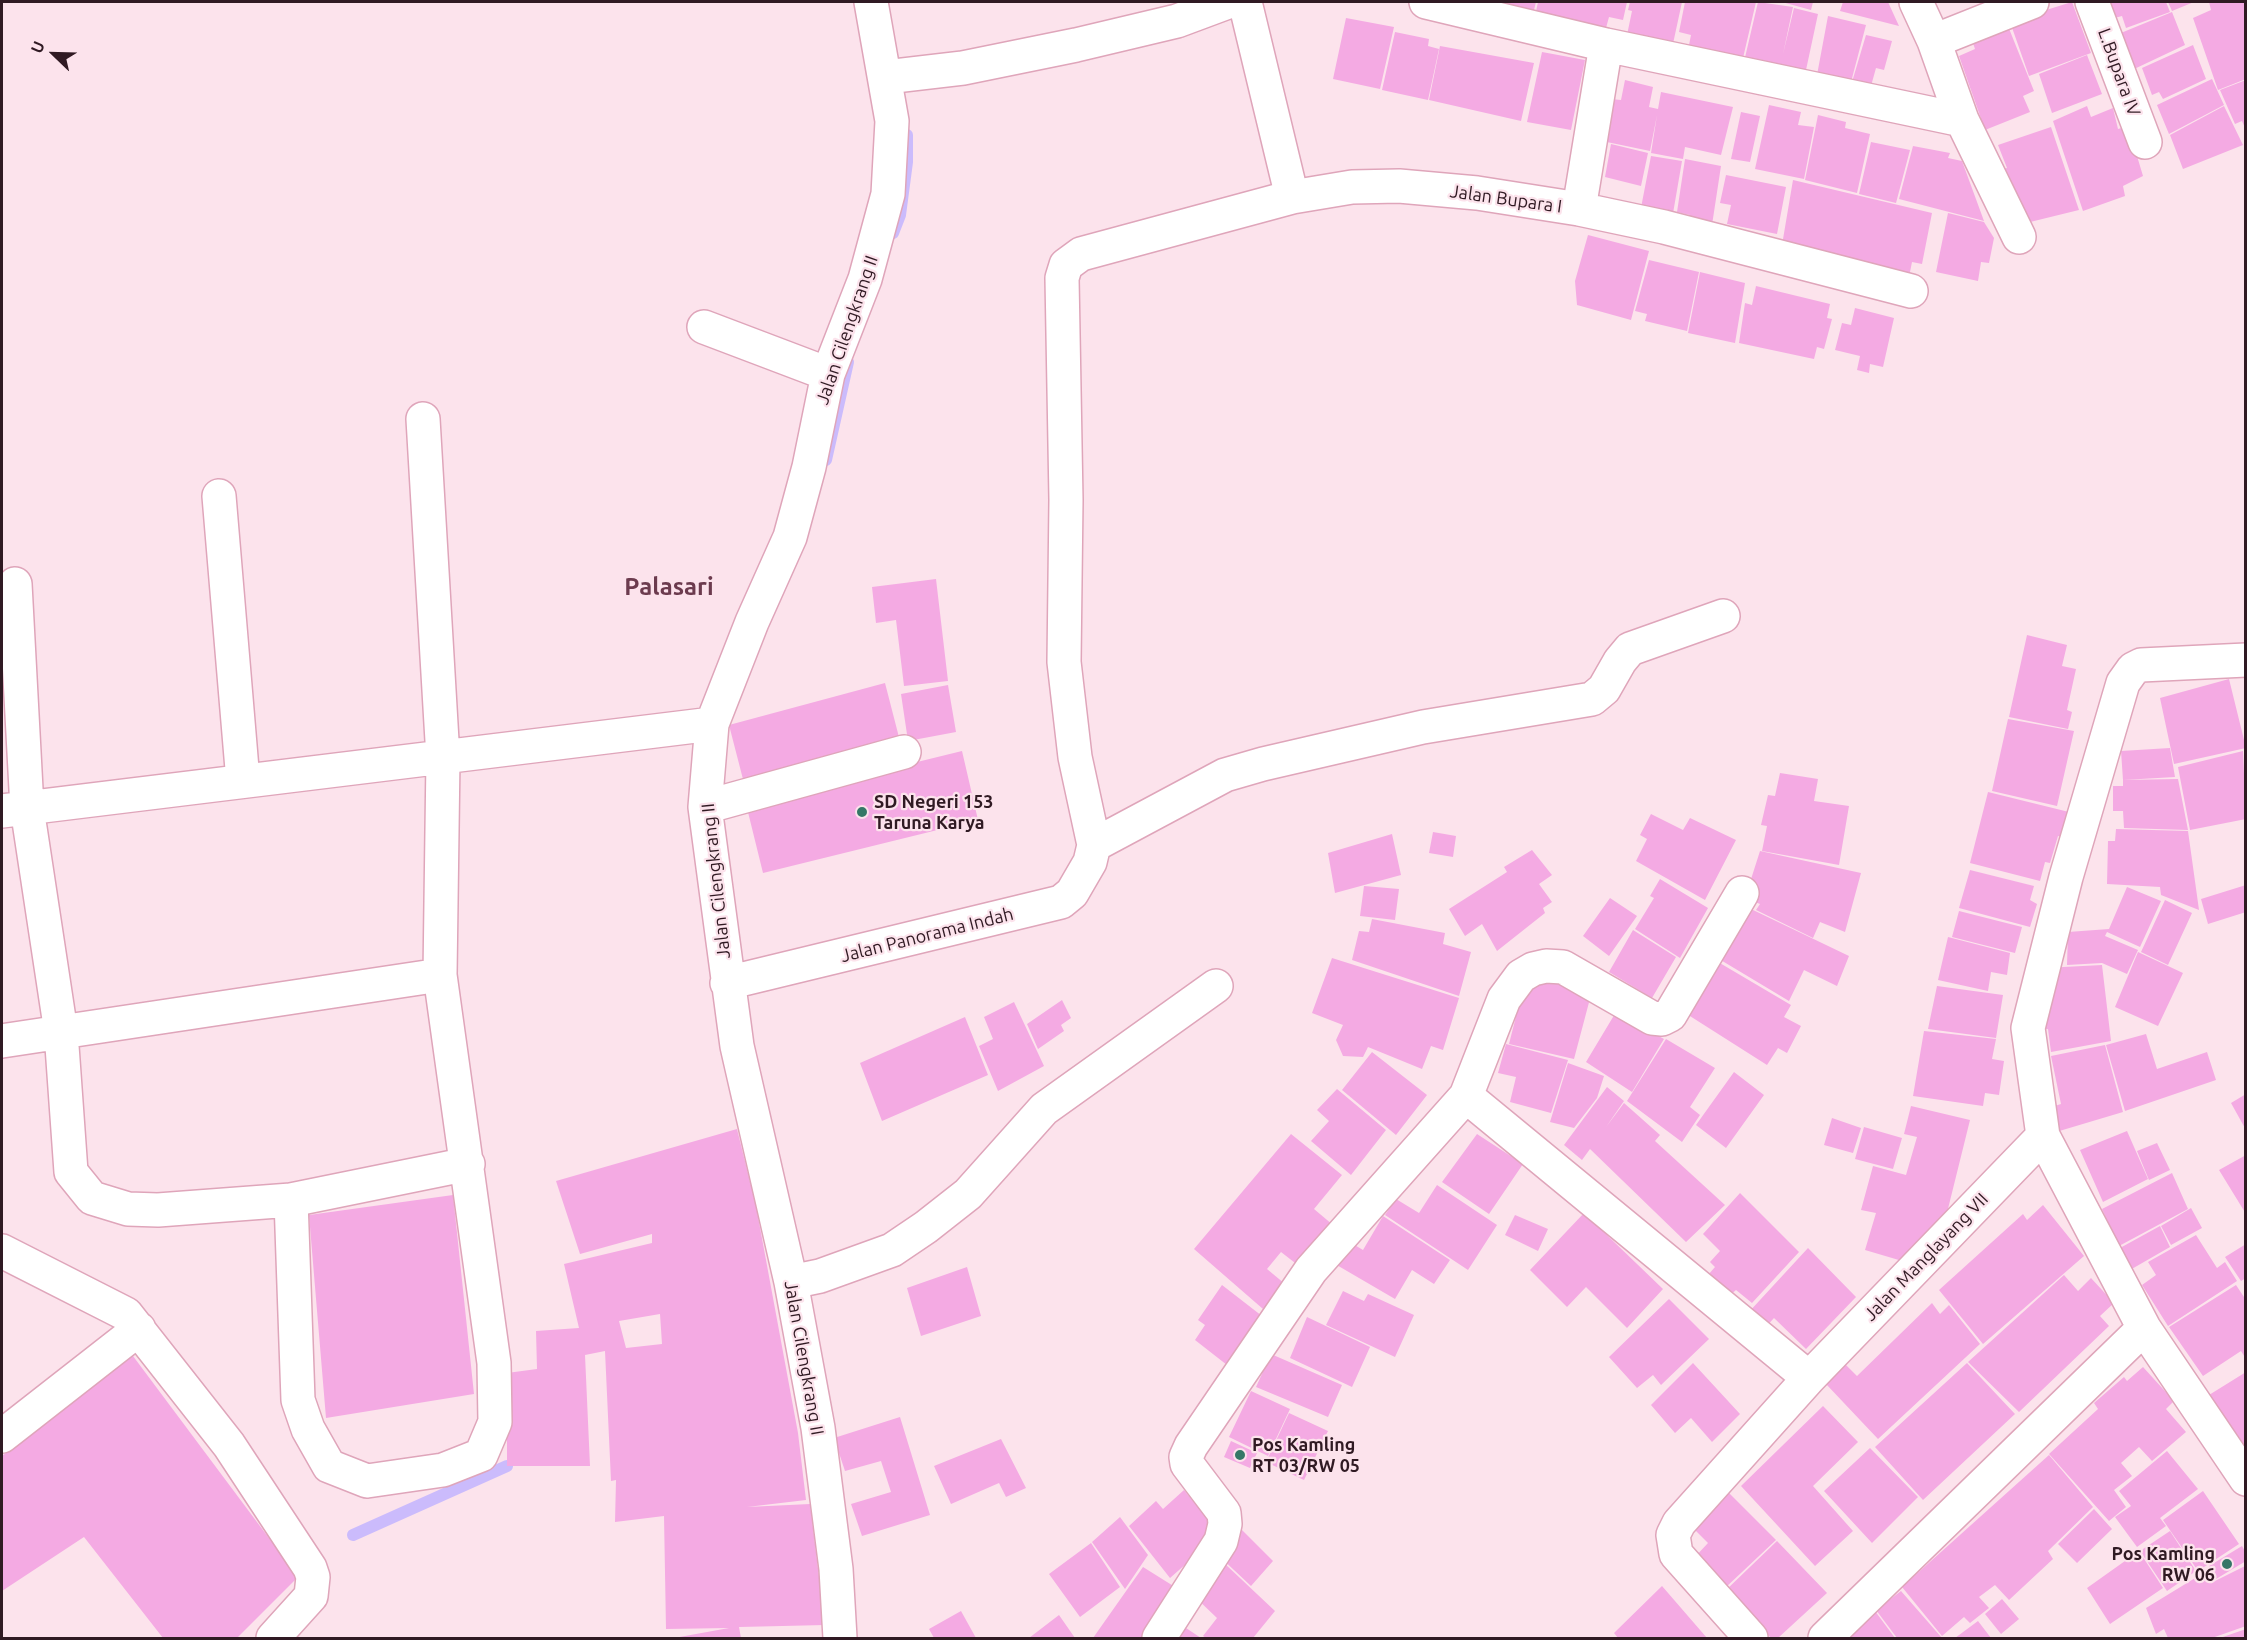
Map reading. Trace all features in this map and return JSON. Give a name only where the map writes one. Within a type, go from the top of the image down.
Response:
[{"type":"street","name":"Jalan Cilengkrang II","points":[[840,1638],[836,1569],[818,1428],[791,1282],[737,1046],[705,807],[712,724],[752,622],[790,537],[809,467],[828,374],[866,279],[888,194],[892,121],[871,2]]},
{"type":"street","points":[[886,77],[963,68],[1076,45],[1177,21],[1228,2]]},
{"type":"street","points":[[1245,2],[1292,197]]},
{"type":"street","points":[[1426,2],[1606,45],[1962,120]]},
{"type":"street","points":[[1916,2],[1934,41],[1962,120],[2019,237]]},
{"type":"street","points":[[1934,41],[2032,2]]},
{"type":"street","name":"L.Bupara IV","points":[[2092,2],[2145,142]]},
{"type":"street","points":[[1579,209],[1606,45]]},
{"type":"street","name":"Jalan Bupara I","points":[[1094,845],[1075,757],[1064,662],[1066,500],[1062,278],[1066,266],[1081,254],[1292,197],[1352,187],[1399,186],[1477,193],[1579,209],[1842,271],[1911,291]]},
{"type":"street","points":[[704,327],[828,374]]},
{"type":"street","points":[[291,1200],[298,1400],[308,1429],[329,1466],[367,1481],[443,1470],[481,1455],[495,1422],[494,1363],[440,975],[443,758],[423,419]]},
{"type":"street","points":[[219,496],[243,781]]},
{"type":"street","points":[[15,584],[14,810],[62,1032],[71,1172],[92,1198],[128,1209],[158,1210],[291,1200],[468,1164]]},
{"type":"street","points":[[1094,845],[1226,776],[1263,764],[1423,727],[1592,699],[1604,689],[1630,649],[1723,616]]},
{"type":"street","points":[[2246,660],[2141,664],[2133,669],[2123,683],[2066,878],[2028,1028],[2043,1136],[2144,1328],[2246,1479]]},
{"type":"street","points":[[14,810],[712,724]]},
{"type":"street","points":[[705,807],[904,752]]},
{"type":"street","name":"Jalan Panorama Indah","points":[[727,983],[1061,902],[1082,879],[1090,862],[1094,845]]},
{"type":"street","points":[[1159,1638],[1221,1540],[1225,1524],[1224,1513],[1187,1464],[1186,1457],[1191,1446],[1311,1270],[1466,1096],[1504,999],[1521,976],[1533,969],[1546,966],[1563,967],[1653,1018],[1662,1019],[1670,1015],[1742,893]]},
{"type":"street","points":[[2,1041],[440,975]]},
{"type":"street","points":[[791,1282],[820,1276],[892,1250],[926,1227],[968,1194],[1044,1109],[1216,986]]},
{"type":"street","points":[[1466,1096],[1809,1378]]},
{"type":"street","name":"Jalan Manglayang VII","points":[[1751,1638],[1676,1554],[1673,1535],[1679,1523],[1809,1378],[2043,1136]]},
{"type":"street","points":[[2,1251],[121,1310],[139,1329],[229,1445],[310,1568],[314,1587],[311,1596],[273,1638]]},
{"type":"street","points":[[1830,1637],[2144,1328]]},
{"type":"street","points":[[2,1436],[139,1329]]},
{"type":"building","points":[[1462,2],[1536,2],[1531,22]]},
{"type":"building","points":[[1538,2],[1627,2],[1623,20],[1609,17],[1606,28],[1535,16]]},
{"type":"building","points":[[1630,2],[1682,2],[1671,53],[1627,35],[1632,11],[1628,10]]},
{"type":"building","points":[[1685,2],[1756,2],[1743,58],[1689,45],[1691,35],[1679,32]]},
{"type":"building","points":[[1758,2],[1793,7],[1783,54],[1794,8],[1818,14],[1806,70],[1743,66]]},
{"type":"building","points":[[1782,2],[1813,2],[1811,10]]},
{"type":"building","points":[[1843,2],[1888,2],[1899,26],[1840,11]]},
{"type":"building","points":[[2072,2],[2091,53],[2029,76],[2009,19]]},
{"type":"building","points":[[2105,2],[2166,2],[2170,12],[2126,28],[2122,16],[2111,19]]},
{"type":"building","points":[[2168,2],[2194,2],[2172,11]]},
{"type":"building","points":[[2209,2],[2246,2],[2246,79],[2218,90],[2193,18],[2211,10]]},
{"type":"building","points":[[2172,12],[2185,45],[2130,71],[2116,35]]},
{"type":"building","points":[[1828,16],[1866,25],[1851,82],[1817,75]]},
{"type":"building","points":[[1346,18],[1394,27],[1380,89],[1333,79]]},
{"type":"building","points":[[2008,26],[2034,91],[2023,96],[2030,112],[1985,130],[1959,56],[1975,49],[1972,40]]},
{"type":"building","points":[[1395,32],[1429,39],[1428,46],[1439,49],[1428,100],[1382,90]]},
{"type":"building","points":[[1866,35],[1892,41],[1884,70],[1876,68],[1871,86],[1852,82]]},
{"type":"building","points":[[2193,45],[2206,79],[2163,99],[2159,92],[2152,95],[2142,68]]},
{"type":"building","points":[[1440,46],[1534,63],[1521,121],[1429,100]]},
{"type":"building","points":[[1542,52],[1585,60],[1571,130],[1527,122]]},
{"type":"building","points":[[2087,55],[2102,94],[2052,113],[2039,74]]},
{"type":"building","points":[[2212,79],[2224,105],[2169,134],[2157,105]]},
{"type":"building","points":[[1625,80],[1653,87],[1649,107],[1658,109],[1661,92],[1733,107],[1721,155],[1685,147],[1683,159],[1651,153],[1657,115],[1650,151],[1602,141],[1611,99],[1621,100]]},
{"type":"building","points":[[2246,80],[2245,128],[2242,121],[2235,124],[2220,90]]},
{"type":"building","points":[[1769,105],[1801,112],[1798,125],[1814,127],[1804,179],[1755,169]]},
{"type":"building","points":[[2087,106],[2091,117],[2113,108],[2118,129],[2128,126],[2143,176],[2123,186],[2125,196],[2083,211],[2053,121]]},
{"type":"building","points":[[2224,106],[2243,145],[2183,169],[2170,135]]},
{"type":"building","points":[[1741,112],[1760,116],[1750,162],[1731,159]]},
{"type":"building","points":[[1818,115],[1846,122],[1845,128],[1870,134],[1857,193],[1805,180]]},
{"type":"building","points":[[2051,127],[2079,210],[2026,223],[1996,171],[2007,168],[1998,145]]},
{"type":"building","points":[[1871,142],[1910,150],[1896,203],[1859,194]]},
{"type":"building","points":[[1611,144],[1648,153],[1641,186],[1605,177]]},
{"type":"building","points":[[1913,146],[1950,153],[1948,158],[1962,161],[1984,221],[1899,199]]},
{"type":"building","points":[[1651,156],[1682,161],[1671,225],[1639,218]]},
{"type":"building","points":[[1685,159],[1721,166],[1712,225],[1689,222],[1690,215],[1677,212]]},
{"type":"building","points":[[1726,175],[1786,187],[1777,234],[1727,224],[1731,205],[1720,203]]},
{"type":"building","points":[[1793,180],[1932,213],[1922,264],[1912,262],[1909,277],[1782,245]]},
{"type":"building","points":[[1948,213],[1984,222],[1994,238],[1989,263],[1981,262],[1978,281],[1936,272]]},
{"type":"building","points":[[1588,235],[1649,251],[1631,320],[1577,305],[1575,281]]},
{"type":"building","points":[[1649,260],[1699,272],[1687,331],[1645,321],[1647,314],[1635,311]]},
{"type":"building","points":[[1700,272],[1745,283],[1735,343],[1688,333]]},
{"type":"building","points":[[1756,286],[1830,304],[1827,318],[1832,319],[1824,349],[1817,347],[1814,359],[1739,343],[1745,303],[1752,305]]},
{"type":"building","points":[[1855,308],[1894,318],[1883,367],[1870,364],[1869,373],[1857,370],[1860,356],[1835,350],[1842,323],[1851,325]]},
{"type":"building","points":[[936,579],[948,681],[904,686],[896,620],[876,623],[872,587]]},
{"type":"building","points":[[2027,635],[2067,645],[2062,666],[2076,669],[2067,710],[2072,712],[2068,729],[2009,717]]},
{"type":"building","points":[[2229,679],[2246,748],[2174,764],[2160,698]]},
{"type":"building","points":[[885,683],[901,745],[745,787],[729,725]]},
{"type":"building","points":[[948,685],[956,732],[908,741],[901,694]]},
{"type":"building","points":[[2008,719],[2074,731],[2057,806],[1992,791]]},
{"type":"building","points":[[2170,748],[2175,777],[2123,780],[2121,751]]},
{"type":"building","name":"SD Negeri 153 Taruna Karya","points":[[962,751],[978,820],[763,873],[746,804]]},
{"type":"building","points":[[2243,751],[2246,819],[2190,830],[2178,767]]},
{"type":"building","points":[[1780,773],[1818,779],[1814,801],[1849,806],[1839,865],[1762,851],[1767,826],[1761,825],[1768,795],[1775,796]]},
{"type":"building","points":[[2178,779],[2188,830],[2124,828],[2123,811],[2113,811],[2113,786],[2123,786],[2123,780]]},
{"type":"building","points":[[1988,792],[2069,812],[2062,837],[2058,836],[2050,863],[2045,862],[2040,881],[1970,863]]},
{"type":"building","points":[[1651,814],[1683,830],[1690,818],[1736,840],[1705,900],[1636,861],[1647,839],[1640,835]]},
{"type":"building","points":[[2116,829],[2188,831],[2199,910],[2161,895],[2160,887],[2107,884],[2108,841],[2115,841]]},
{"type":"building","points":[[1433,832],[1456,836],[1453,857],[1429,853]]},
{"type":"building","points":[[1392,834],[1401,875],[1335,893],[1328,853]]},
{"type":"building","points":[[1532,850],[1552,875],[1539,884],[1552,902],[1543,908],[1545,913],[1497,951],[1482,924],[1465,936],[1449,909],[1507,872],[1504,867]]},
{"type":"building","points":[[1760,851],[1861,873],[1845,932],[1820,922],[1813,938],[1756,910],[1760,904],[1745,898]]},
{"type":"building","points":[[1970,870],[2034,886],[2030,900],[2037,904],[2030,927],[1959,908]]},
{"type":"building","points":[[1660,879],[1708,908],[1680,958],[1635,929],[1654,898],[1650,896]]},
{"type":"building","points":[[2246,885],[2246,912],[2208,924],[2201,899]]},
{"type":"building","points":[[1364,886],[1399,889],[1395,920],[1360,916]]},
{"type":"building","points":[[2127,887],[2161,901],[2140,947],[2107,932],[2105,936],[2138,950],[2127,974],[2102,963],[2067,965],[2068,932],[2109,929]]},
{"type":"building","points":[[1610,898],[1637,916],[1609,956],[1583,936]]},
{"type":"building","points":[[2165,900],[2192,913],[2168,965],[2141,952]]},
{"type":"building","points":[[1751,909],[1849,956],[1837,986],[1804,970],[1789,1001],[1714,956]]},
{"type":"building","points":[[1959,911],[2022,927],[2015,953],[1952,937]]},
{"type":"building","points":[[1372,919],[1445,933],[1443,944],[1471,952],[1459,996],[1352,960],[1359,931],[1369,932]]},
{"type":"building","points":[[1633,930],[1676,957],[1652,998],[1609,972]]},
{"type":"building","points":[[1948,937],[2010,953],[2007,975],[1991,972],[1988,991],[1938,980]]},
{"type":"building","points":[[2138,952],[2183,973],[2158,1026],[2115,1007]]},
{"type":"building","points":[[1332,958],[1459,998],[1443,1050],[1431,1046],[1422,1069],[1368,1047],[1363,1057],[1343,1056],[1336,1040],[1343,1025],[1312,1013]]},
{"type":"building","points":[[1713,959],[1791,1005],[1784,1017],[1801,1026],[1787,1053],[1778,1048],[1767,1065],[1682,1011]]},
{"type":"building","points":[[2102,965],[2111,1041],[2051,1052],[2048,1029],[2038,1030],[2044,968]]},
{"type":"building","points":[[1526,977],[1549,983],[1550,978],[1592,991],[1574,1059],[1509,1044]]},
{"type":"building","points":[[1937,986],[2003,995],[1996,1038],[1928,1029]]},
{"type":"building","points":[[1062,1000],[1071,1018],[1061,1025],[1064,1031],[1038,1049],[1027,1024]]},
{"type":"building","points":[[1014,1002],[1044,1066],[998,1091],[979,1046],[993,1039],[984,1017]]},
{"type":"building","points":[[1616,1012],[1664,1039],[1632,1092],[1586,1062]]},
{"type":"building","points":[[965,1017],[988,1075],[882,1121],[860,1063]]},
{"type":"building","points":[[1924,1031],[1996,1039],[1992,1059],[2004,1061],[1999,1095],[1985,1093],[1983,1106],[1913,1096]]},
{"type":"building","points":[[2146,1034],[2157,1069],[2207,1052],[2216,1080],[2125,1111],[2106,1045]]},
{"type":"building","points":[[1666,1039],[1715,1068],[1690,1107],[1700,1115],[1682,1142],[1627,1101]]},
{"type":"building","points":[[1506,1044],[1568,1060],[1551,1113],[1510,1102],[1516,1077],[1498,1073]]},
{"type":"building","points":[[2105,1045],[2123,1112],[2056,1132],[2048,1108],[2061,1104],[2051,1056]]},
{"type":"building","points":[[1372,1052],[1427,1095],[1396,1135],[1342,1090]]},
{"type":"building","points":[[1568,1063],[1604,1076],[1597,1098],[1574,1128],[1550,1122]]},
{"type":"building","points":[[1734,1072],[1764,1095],[1726,1148],[1696,1125]]},
{"type":"building","points":[[1607,1087],[1624,1101],[1606,1127],[1624,1103],[1660,1135],[1655,1141],[1725,1205],[1686,1242],[1590,1149],[1582,1160],[1564,1145]]},
{"type":"building","points":[[1337,1089],[1386,1130],[1351,1175],[1311,1141],[1329,1121],[1317,1110]]},
{"type":"building","points":[[2246,1094],[2246,1130],[2231,1103]]},
{"type":"building","points":[[1911,1106],[1970,1120],[1943,1229],[1932,1226],[1925,1246],[1909,1263],[1865,1250],[1876,1213],[1861,1210],[1873,1166],[1906,1175],[1917,1137],[1904,1134]]},
{"type":"building","points":[[1832,1118],[1861,1128],[1853,1153],[1824,1145]]},
{"type":"building","points":[[1864,1127],[1902,1138],[1893,1169],[1855,1159]]},
{"type":"building","points":[[737,1129],[756,1206],[798,1433],[806,1500],[747,1507],[810,1504],[825,1625],[739,1627],[741,1638],[674,1638],[729,1628],[666,1629],[664,1516],[615,1522],[616,1480],[611,1481],[605,1351],[585,1355],[590,1466],[507,1466],[507,1373],[537,1369],[536,1331],[579,1328],[564,1264],[652,1243],[652,1234],[580,1254],[556,1181]],"holes":[[[660,1314],[662,1344],[626,1348],[619,1321]]]},
{"type":"building","points":[[2127,1131],[2148,1179],[2103,1202],[2080,1150]]},
{"type":"building","points":[[1291,1134],[1342,1175],[1314,1209],[1333,1225],[1299,1266],[1281,1252],[1267,1269],[1285,1284],[1263,1309],[1194,1249]]},
{"type":"building","points":[[1477,1134],[1523,1164],[1489,1214],[1442,1182]]},
{"type":"building","points":[[2157,1143],[2170,1170],[2149,1180],[2137,1151]]},
{"type":"building","points":[[2246,1155],[2246,1214],[2219,1170]]},
{"type":"building","points":[[2172,1173],[2188,1209],[2119,1246],[2102,1209]]},
{"type":"building","points":[[1437,1185],[1497,1225],[1468,1270],[1385,1215],[1396,1199],[1419,1213]]},
{"type":"building","points":[[1740,1193],[1799,1252],[1752,1303],[1736,1290],[1729,1296],[1708,1275],[1715,1267],[1710,1262],[1720,1251],[1703,1234]]},
{"type":"building","points":[[453,1195],[474,1394],[326,1418],[309,1215]]},
{"type":"building","points":[[2043,1205],[2084,1256],[1983,1344],[1939,1290],[2023,1214],[2027,1220]]},
{"type":"building","points":[[2191,1208],[2202,1228],[2171,1245],[2161,1226]]},
{"type":"building","points":[[1584,1213],[1663,1289],[1627,1328],[1586,1287],[1567,1307],[1530,1270]]},
{"type":"building","points":[[1515,1215],[1548,1229],[1538,1251],[1505,1235]]},
{"type":"building","points":[[1383,1216],[1450,1260],[1434,1284],[1412,1270],[1395,1299],[1335,1264],[1348,1241],[1363,1250]]},
{"type":"building","points":[[2160,1226],[2170,1247],[2130,1270],[2120,1248]]},
{"type":"building","points":[[2196,1235],[2217,1268],[2225,1262],[2237,1281],[2168,1326],[2142,1285],[2156,1275],[2148,1262]]},
{"type":"building","points":[[2246,1244],[2246,1278],[2241,1281],[2225,1257]]},
{"type":"building","points":[[1808,1248],[1856,1297],[1806,1349],[1774,1318],[1764,1329],[1748,1313]]},
{"type":"building","points":[[967,1267],[981,1316],[921,1336],[907,1288]]},
{"type":"building","points":[[2064,1275],[2078,1291],[2091,1278],[2114,1303],[2100,1316],[2109,1326],[2019,1412],[1968,1362]]},
{"type":"building","points":[[1222,1285],[1262,1316],[1227,1365],[1195,1340],[1205,1325],[1198,1320]]},
{"type":"building","points":[[2236,1285],[2246,1300],[2246,1359],[2241,1351],[2203,1376],[2169,1327]]},
{"type":"building","points":[[1343,1291],[1364,1301],[1368,1294],[1414,1315],[1395,1357],[1326,1325]]},
{"type":"building","points":[[1669,1299],[1709,1339],[1661,1385],[1653,1375],[1637,1388],[1609,1357]]},
{"type":"building","points":[[1932,1303],[1940,1314],[1949,1305],[1980,1344],[1878,1439],[1826,1384],[1845,1364],[1857,1376]]},
{"type":"building","points":[[1307,1317],[1370,1347],[1352,1387],[1290,1358]]},
{"type":"building","points":[[1271,1354],[1342,1385],[1328,1417],[1256,1387]]},
{"type":"building","points":[[133,1356],[298,1577],[237,1638],[163,1638],[84,1537],[2,1591],[2,1456]]},
{"type":"building","points":[[1693,1363],[1740,1414],[1712,1442],[1691,1418],[1675,1433],[1651,1405]]},
{"type":"building","points":[[1967,1363],[2015,1414],[1923,1500],[1875,1447]]},
{"type":"building","points":[[2143,1367],[2174,1401],[2166,1409],[2186,1432],[2152,1461],[2139,1447],[2121,1463],[2132,1476],[2114,1490],[2126,1507],[2109,1521],[2049,1454],[2098,1409],[2094,1403],[2124,1377],[2127,1381]]},
{"type":"building","points":[[2246,1372],[2246,1447],[2209,1395]]},
{"type":"building","points":[[1251,1391],[1290,1409],[1268,1456],[1229,1437]]},
{"type":"building","points":[[1823,1406],[1858,1442],[1813,1486],[1853,1531],[1815,1566],[1741,1486]]},
{"type":"building","points":[[1289,1413],[1328,1431],[1304,1480],[1266,1462]]},
{"type":"building","points":[[900,1417],[930,1515],[862,1536],[851,1504],[891,1492],[881,1461],[845,1471],[834,1438]]},
{"type":"building","points":[[1001,1439],[1026,1488],[1006,1497],[999,1483],[951,1504],[934,1466]]},
{"type":"building","name":"Pos Kamling RT 03/RW 05","points":[[1231,1441],[1257,1453],[1250,1468],[1224,1457]]},
{"type":"building","points":[[1870,1448],[1918,1497],[1872,1543],[1824,1491]]},
{"type":"building","points":[[2167,1451],[2198,1489],[2160,1518],[2166,1526],[2137,1547],[2115,1517],[2131,1506],[2119,1491]]},
{"type":"building","points":[[2049,1455],[2093,1507],[2048,1551],[2053,1559],[2009,1600],[1995,1585],[1979,1597],[1989,1608],[1970,1623],[1964,1617],[1942,1636],[1902,1587]]},
{"type":"building","points":[[1724,1488],[1776,1540],[1724,1589],[1694,1558],[1708,1543],[1689,1524]]},
{"type":"building","points":[[1184,1490],[1220,1534],[1170,1578],[1129,1526],[1156,1501],[1163,1509]]},
{"type":"building","points":[[2203,1491],[2239,1544],[2198,1571],[2163,1520]]},
{"type":"building","points":[[2094,1509],[2112,1529],[2077,1563],[2058,1544]]},
{"type":"building","points":[[1120,1517],[1148,1555],[1125,1589],[1092,1542]]},
{"type":"building","points":[[1241,1529],[1273,1561],[1251,1586],[1218,1555]]},
{"type":"building","points":[[2170,1531],[2196,1571],[2167,1591],[2140,1551]]},
{"type":"building","points":[[1777,1541],[1827,1593],[1778,1638],[1771,1638],[1725,1591]]},
{"type":"building","points":[[1091,1543],[1120,1587],[1080,1617],[1049,1574]]},
{"type":"building","name":"Pos Kamling RW 06","points":[[2242,1546],[2246,1553],[2246,1561],[2216,1579],[2209,1566]]},
{"type":"building","points":[[2139,1551],[2163,1588],[2110,1624],[2087,1588]]},
{"type":"building","points":[[1223,1562],[1275,1611],[1253,1638],[1206,1638],[1203,1636],[1217,1618],[1194,1596]]},
{"type":"building","points":[[2245,1566],[2246,1626],[2212,1638],[2168,1638],[2164,1629],[2156,1634],[2146,1608],[2205,1572],[2213,1582]]},
{"type":"building","points":[[1143,1567],[1183,1592],[1154,1638],[1093,1638]]},
{"type":"building","points":[[1662,1586],[1707,1638],[1618,1638],[1614,1633]]},
{"type":"building","points":[[1901,1591],[1942,1638],[1897,1638],[1876,1610]]},
{"type":"building","points":[[2002,1599],[2019,1619],[2001,1634],[1985,1614]]},
{"type":"building","points":[[961,1611],[976,1638],[934,1638],[929,1629]]},
{"type":"building","points":[[1875,1611],[1895,1638],[1850,1638],[1847,1634]]},
{"type":"building","points":[[1059,1615],[1075,1638],[1029,1638]]},
{"type":"building","points":[[1978,1621],[1991,1638],[1955,1638]]},
{"type":"building","points":[[1177,1622],[1201,1638],[1167,1638]]},
{"type":"building","points":[[2246,1629],[2246,1638],[2220,1638]]},
{"type":"waterway","points":[[893,233],[900,215],[907,162],[907,135]]},
{"type":"waterway","points":[[826,460],[848,362]]},
{"type":"waterway","points":[[353,1535],[507,1466]]},
{"type":"place","name":"SD Negeri 153 Taruna Karya","points":[[862,812]]},
{"type":"place","name":"Pos Kamling RT 03/RW 05","points":[[1240,1455]]},
{"type":"place","name":"Pos Kamling RW 06","points":[[2227,1564]]},
{"type":"district","name":"Palasari","points":[[669,587]]}]
